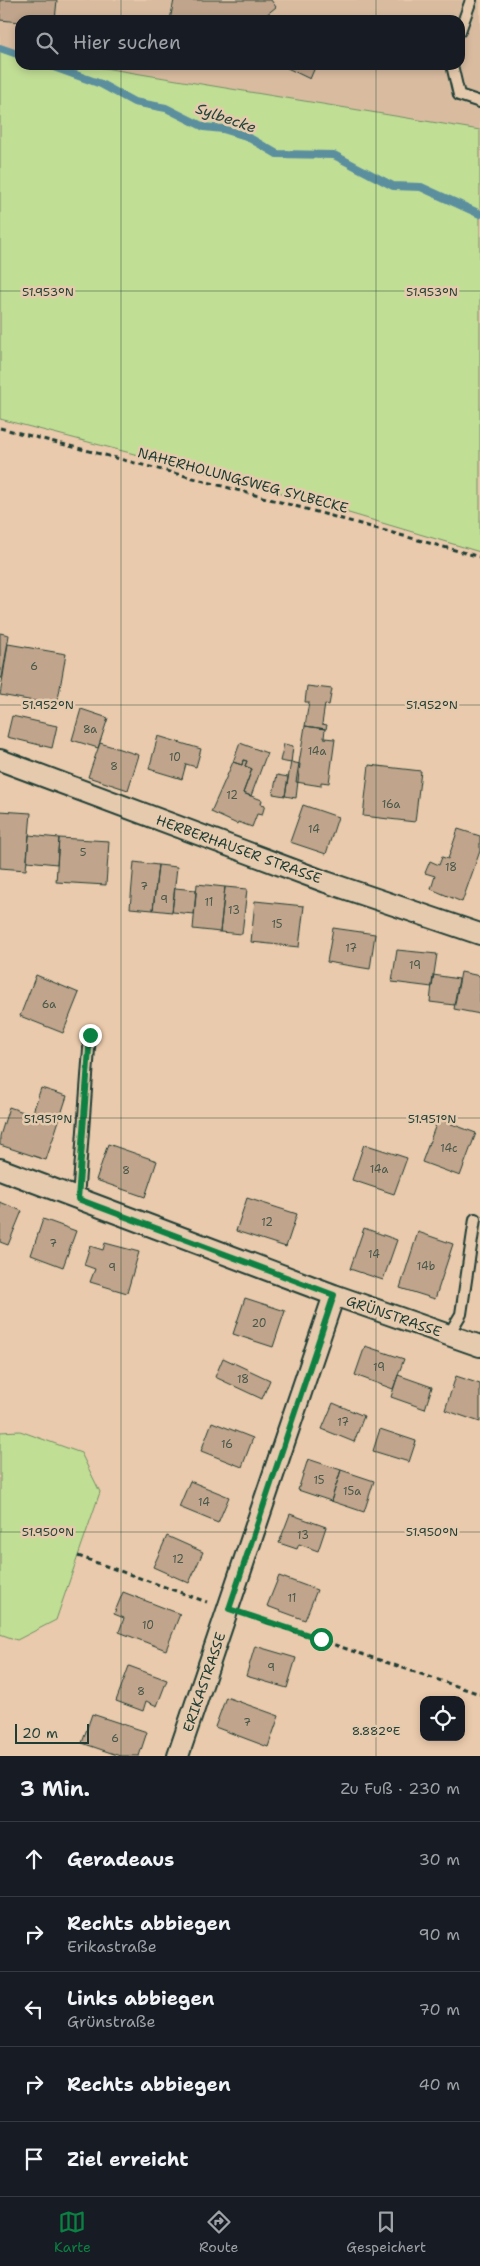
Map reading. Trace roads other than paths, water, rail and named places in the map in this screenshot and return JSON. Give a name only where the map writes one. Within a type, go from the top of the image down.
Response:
[{"type":"street","name":"HERBERHAUSER STRASSE","points":[[0,760],[326,882],[480,934]]},
{"type":"street","name":"GRÜNSTRASSE","points":[[0,1169],[334,1295],[480,1346]]},
{"type":"street","name":"ERIKASTRASSE","points":[[178,1756],[334,1295]]},
{"type":"lane","points":[[465,17],[471,0]]},
{"type":"lane","points":[[453,70],[459,95],[480,102]]},
{"type":"lane","points":[[78,1199],[90,1035]]},
{"type":"lane","points":[[449,1334],[461,1314],[475,1220]]},
{"type":"waterway","name":"Sylbecke","points":[[0,48],[15,53]]},
{"type":"waterway","name":"Sylbecke","points":[[62,70],[101,84],[134,102],[166,108],[204,127],[223,129],[246,136],[277,154],[334,155],[393,186],[421,187],[480,214]]}]
